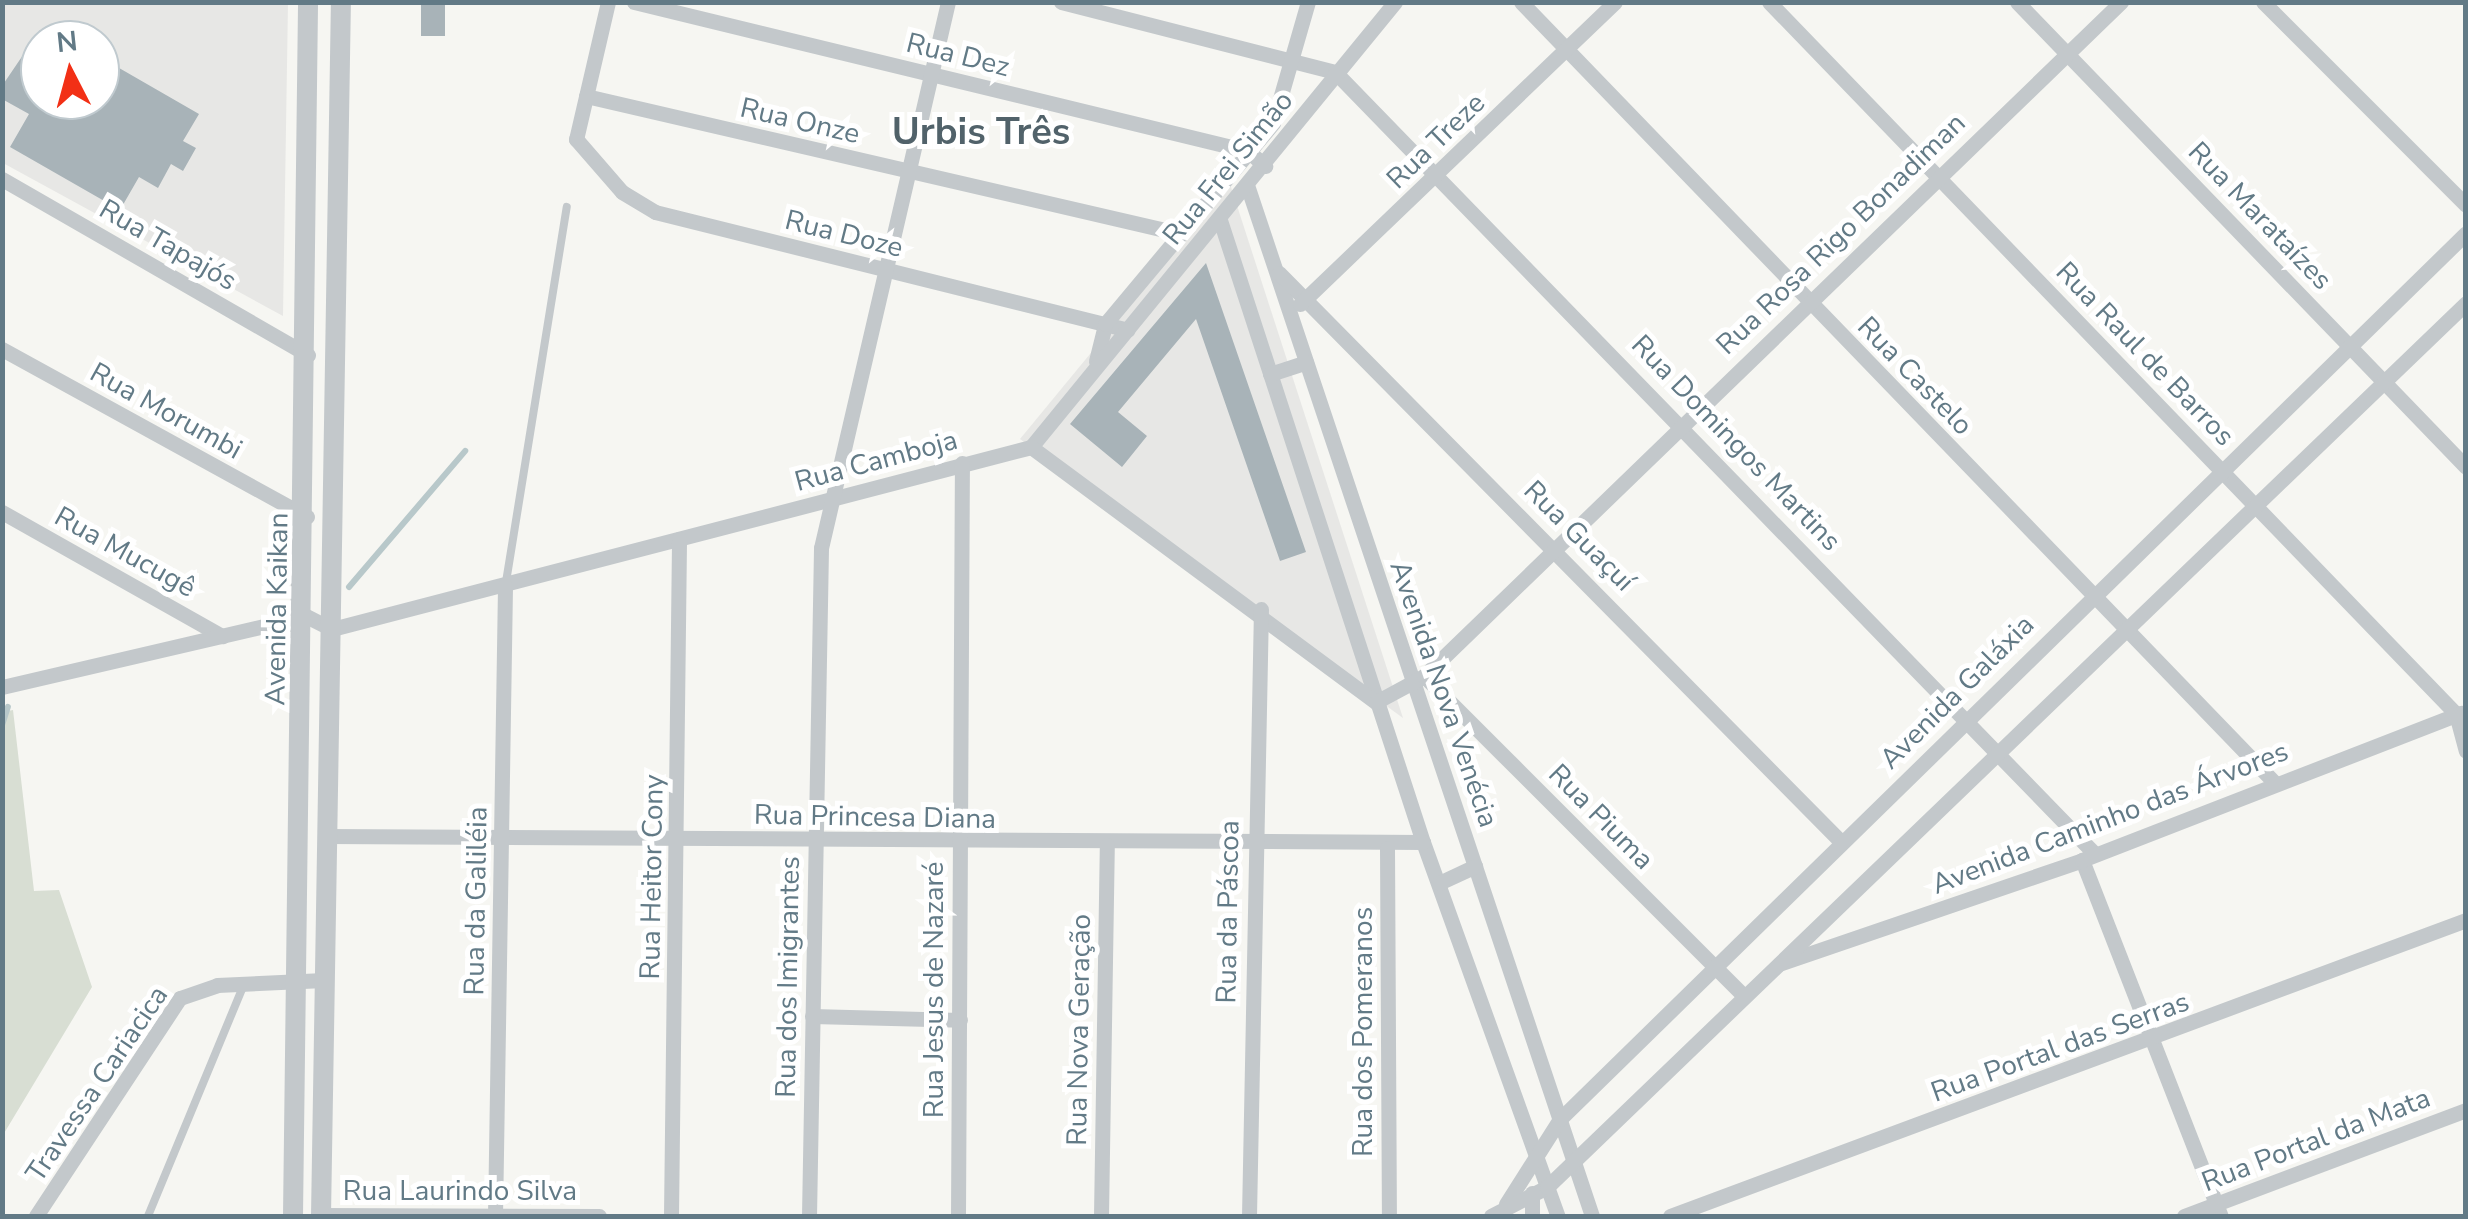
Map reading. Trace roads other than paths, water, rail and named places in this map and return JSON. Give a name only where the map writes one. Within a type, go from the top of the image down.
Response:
[{"type":"street","name":"Avenida Kaikan","points":[[308,2],[306,517],[319,623],[326,836],[320,1216]]},
{"type":"street","name":"Avenida Kaikan","points":[[293,1216],[297,980],[319,623],[341,2]]},
{"type":"street","points":[[586,96],[608,2]]},
{"type":"street","name":"Rua Dez","points":[[634,2],[1248,151],[1264,166]]},
{"type":"street","name":"Rua dos Imigrantes","points":[[809,1216],[821,548],[948,2]]},
{"type":"street","points":[[1061,2],[1298,56],[1335,72]]},
{"type":"street","points":[[1248,151],[1288,98],[1308,2]]},
{"type":"street","name":"Rua Frei Simão","points":[[1030,447],[1096,361],[1248,188],[1335,72],[1395,2]]},
{"type":"street","name":"Rua Castelo","points":[[1521,2],[2274,783]]},
{"type":"street","name":"Rua Treze","points":[[1290,314],[1615,2]]},
{"type":"street","name":"Rua Raul de Barros","points":[[1770,2],[2461,712],[2466,752]]},
{"type":"street","name":"Rua Marataízes","points":[[2016,2],[2387,381],[2466,467]]},
{"type":"street","name":"Rua Rosa Rigo Bonadiman","points":[[1376,702],[1419,680],[1806,300],[2121,2]]},
{"type":"street","points":[[2263,2],[2466,206]]},
{"type":"street","name":"Rua Domingos Martins","points":[[1335,72],[1438,172],[2002,753],[2089,857]]},
{"type":"street","name":"Rua Doze","points":[[586,96],[576,139],[622,192],[655,212],[1127,330]]},
{"type":"street","name":"Rua Onze","points":[[586,96],[1178,234]]},
{"type":"street","name":"Rua Frei Simão","points":[[1096,361],[1104,324],[1248,151]]},
{"type":"street","name":"Rua Tapajós","points":[[2,179],[308,355]]},
{"type":"street","name":"Avenida Nova Venécia","points":[[1248,188],[1419,680],[1475,866],[1592,1216]]},
{"type":"street","points":[[1220,220],[1376,702],[1534,1148],[1540,1190],[1532,1216]]},
{"type":"street","name":"Avenida Galáxia","points":[[1506,1204],[1534,1148],[1560,1119],[1966,716],[2466,232]]},
{"type":"street","name":"Rua Guaçuí","points":[[1276,270],[1556,547],[1842,843]]},
{"type":"street","points":[[1492,1216],[1506,1204],[1540,1190],[1770,967],[2002,753],[2126,630],[2260,506],[2466,303]]},
{"type":"street","name":"Rua Morumbi","points":[[2,349],[306,517]]},
{"type":"street","points":[[1270,374],[1306,362]]},
{"type":"street","name":"Rua Camboja","points":[[6,683],[222,636],[319,623],[505,586],[1030,447]]},
{"type":"street","points":[[1030,447],[1261,609],[1376,702]]},
{"type":"street","name":"Rua Jesus de Nazaré","points":[[958,1216],[962,463]]},
{"type":"street","name":"Rua Mucugê","points":[[2,512],[222,636]]},
{"type":"street","name":"Rua Heitor Cony","points":[[671,1216],[678,841],[678,539]]},
{"type":"street","name":"Rua da Galiléia","points":[[495,1216],[505,586]]},
{"type":"street","name":"Rua da Páscoa","points":[[1249,1216],[1261,609]]},
{"type":"street","name":"Rua Piuma","points":[[1419,680],[1742,994]]},
{"type":"street","name":"Avenida Caminho das Árvores","points":[[1770,967],[2089,857],[2461,712]]},
{"type":"street","name":"Rua Princesa Diana","points":[[326,836],[1387,848],[1424,842]]},
{"type":"street","name":"Rua Nova Geração","points":[[1101,1216],[1107,845]]},
{"type":"street","name":"Rua dos Pomeranos","points":[[1387,848],[1388,1216]]},
{"type":"street","points":[[2089,857],[2219,1210]]},
{"type":"street","points":[[1439,883],[1475,866]]},
{"type":"street","name":"Rua Portal das Serras","points":[[1670,1216],[2466,920]]},
{"type":"street","name":"Travessa Cariacica","points":[[36,1216],[180,998],[244,984],[324,980]]},
{"type":"street","points":[[812,1016],[960,1020]]},
{"type":"street","name":"Rua Portal da Mata","points":[[2184,1216],[2219,1210],[2466,1110]]},
{"type":"street","points":[[1540,1190],[1558,1216]]},
{"type":"street","name":"Rua Laurindo Silva","points":[[320,1216],[599,1216]]},
{"type":"lane","points":[[505,586],[566,207]]},
{"type":"lane","points":[[148,1216],[244,984]]},
{"type":"waterway","points":[[349,587],[465,451]]},
{"type":"waterway","points":[[2,725],[8,707]]},
{"type":"district","name":"Urbis Três","points":[[981,132]]}]
